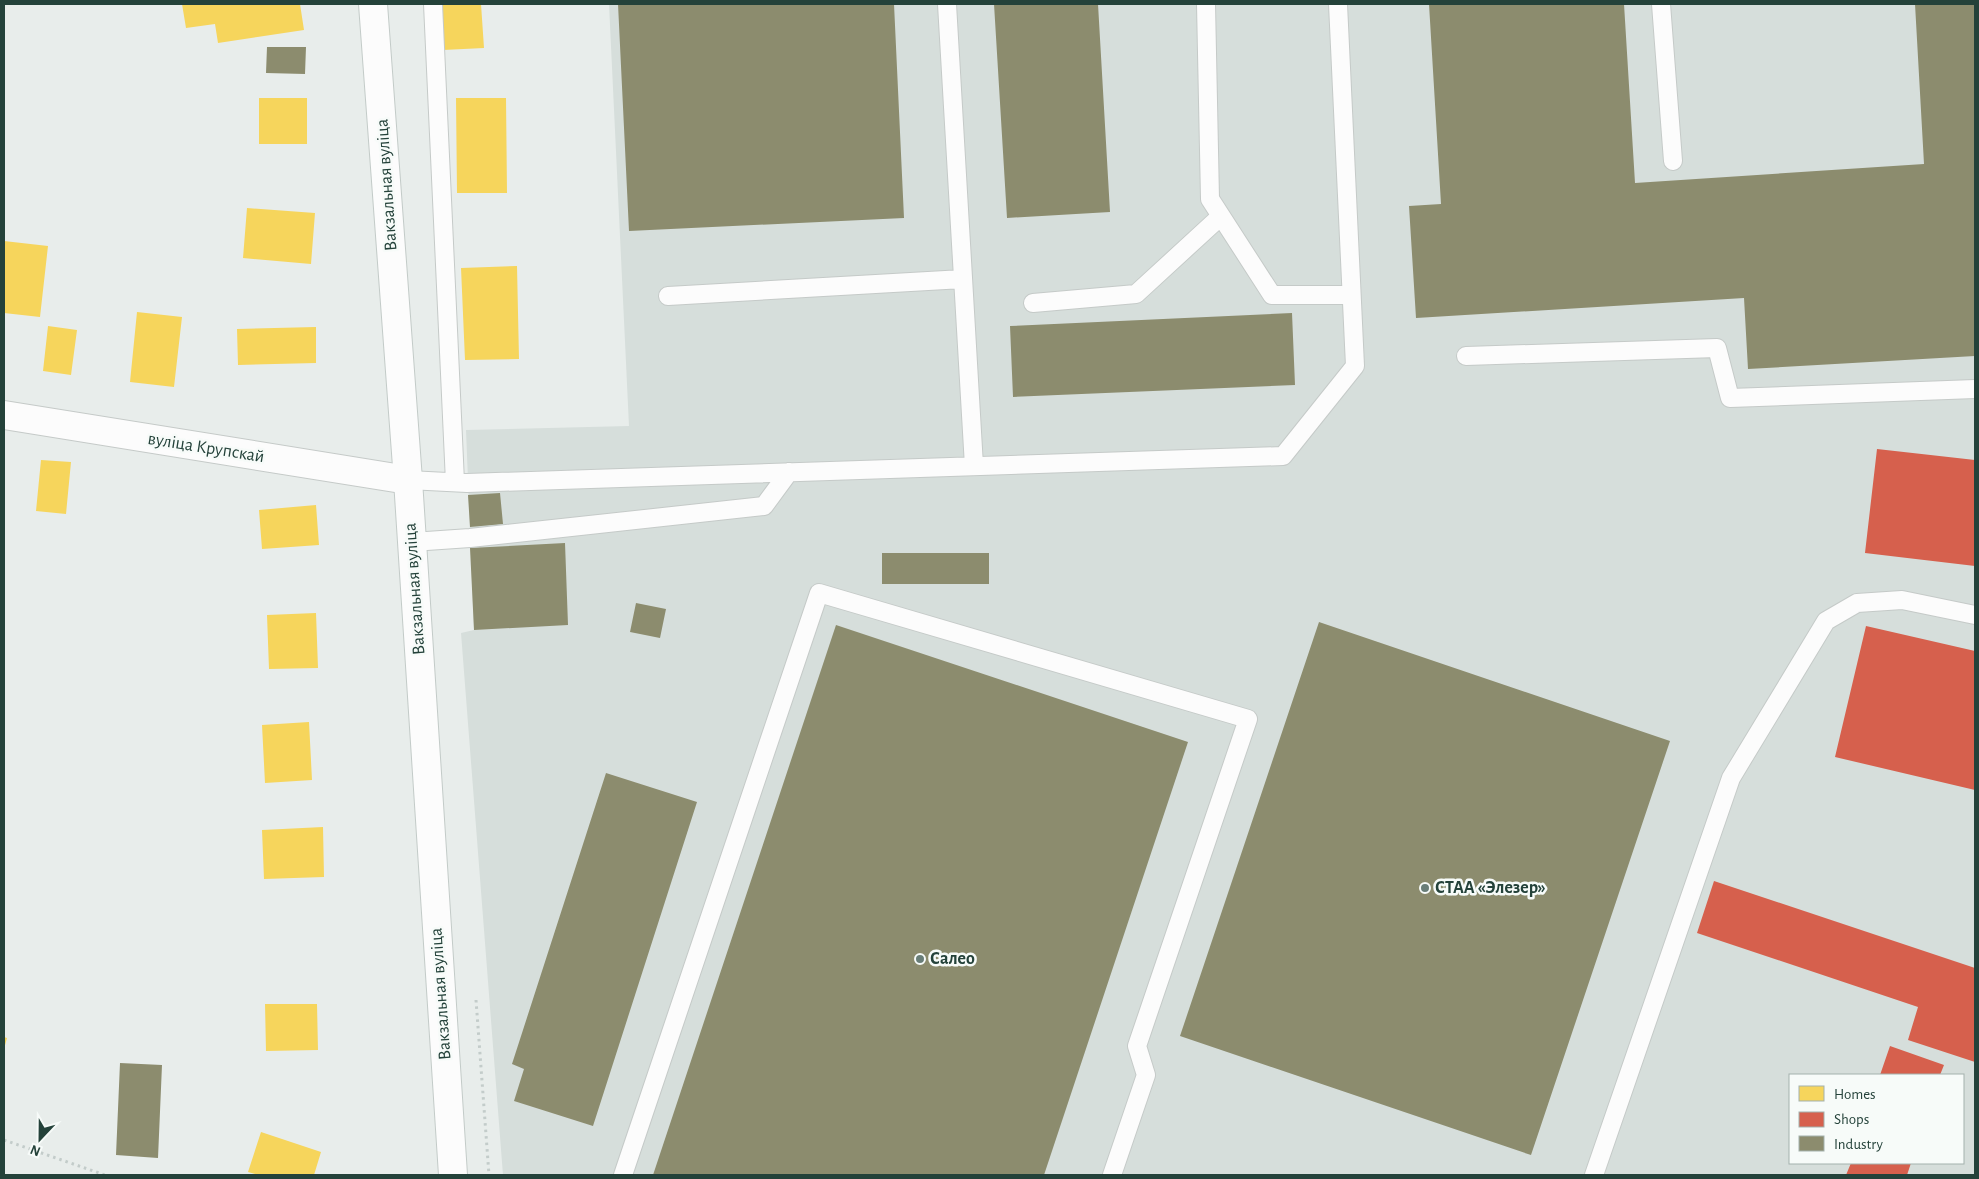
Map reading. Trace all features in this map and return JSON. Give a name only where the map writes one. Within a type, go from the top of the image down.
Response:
[{"type":"street","name":"Вакзальная вуліца","points":[[373,4],[408,480],[453,1175]]},
{"type":"street","name":"вуліца Крупскай","points":[[4,415],[408,480]]},
{"type":"lane","points":[[433,4],[455,482]]},
{"type":"lane","points":[[947,4],[974,466]]},
{"type":"lane","points":[[1206,4],[1210,199],[1272,295],[1351,295]]},
{"type":"lane","points":[[408,480],[455,482],[1283,456],[1354,366],[1338,4]]},
{"type":"lane","points":[[1661,4],[1673,161]]},
{"type":"lane","points":[[1033,303],[1136,294],[1221,216]]},
{"type":"lane","points":[[668,296],[963,279]]},
{"type":"lane","points":[[1466,356],[1717,348],[1730,398],[1975,388]]},
{"type":"lane","points":[[412,542],[470,538],[764,506],[789,472]]},
{"type":"lane","points":[[623,1175],[819,593],[1248,719],[1137,1046],[1146,1075],[1112,1175]]},
{"type":"lane","points":[[1594,1175],[1731,778],[1826,621],[1857,603],[1902,600],[1975,615]]},
{"type":"path","points":[[4,1140],[105,1175]]},
{"type":"shaded area","points":[[609,4],[1975,4],[1975,1175],[503,1175],[461,633],[474,630],[466,430],[629,426]],"holes":[[[882,553],[989,553],[989,584]]]},
{"type":"building: Homes","points":[[182,4],[300,4],[304,30],[218,43],[215,24],[186,28]]},
{"type":"building: Homes","points":[[441,4],[481,4],[484,48],[443,50]]},
{"type":"building: Homes","points":[[259,98],[307,98],[307,144],[259,144]]},
{"type":"building: Homes","points":[[456,98],[506,98],[507,193],[457,193]]},
{"type":"building: Homes","points":[[247,208],[315,213],[311,264],[243,258]]},
{"type":"building: Homes","points":[[4,241],[48,246],[40,317],[4,313]]},
{"type":"building: Homes","points":[[517,266],[519,359],[465,360],[461,268]]},
{"type":"building: Homes","points":[[137,312],[182,317],[174,387],[130,382]]},
{"type":"building: Homes","points":[[48,326],[77,330],[71,375],[43,371]]},
{"type":"building: Homes","points":[[316,327],[316,363],[238,365],[237,329]]},
{"type":"building: Homes","points":[[41,460],[71,462],[66,514],[36,511]]},
{"type":"building: Homes","points":[[316,505],[319,545],[262,549],[259,510]]},
{"type":"building: Homes","points":[[316,613],[318,668],[269,669],[267,615]]},
{"type":"building: Homes","points":[[309,722],[312,780],[265,783],[262,725]]},
{"type":"building: Homes","points":[[323,827],[324,877],[264,879],[262,830]]},
{"type":"building: Homes","points":[[265,1004],[317,1004],[318,1050],[266,1051]]},
{"type":"building: Homes","points":[[4,1037],[7,1038],[4,1049]]},
{"type":"building: Homes","points":[[261,1132],[321,1152],[314,1175],[259,1175],[248,1172]]},
{"type":"building: Shops","points":[[1877,449],[1975,460],[1975,566],[1865,553]]},
{"type":"building: Shops","points":[[1866,626],[1975,651],[1975,790],[1835,757]]},
{"type":"building: Shops","points":[[1714,881],[1975,968],[1975,1062],[1908,1040],[1918,1007],[1697,933]]},
{"type":"building: Shops","points":[[1890,1046],[1944,1065],[1940,1074],[1880,1074]]},
{"type":"building: Shops","points":[[1851,1164],[1911,1164],[1907,1175],[1846,1175]]},
{"type":"building: Industry","points":[[618,4],[894,4],[904,218],[629,231]]},
{"type":"building: Industry","points":[[994,4],[1098,4],[1110,212],[1007,218]]},
{"type":"building: Industry","points":[[1429,4],[1624,4],[1635,183],[1924,164],[1915,4],[1975,4],[1975,356],[1748,369],[1744,298],[1416,318],[1409,206],[1441,204]]},
{"type":"building: Industry","points":[[267,47],[306,47],[305,74],[266,73]]},
{"type":"building: Industry","points":[[1292,313],[1295,385],[1013,397],[1010,326]]},
{"type":"building: Industry","points":[[500,493],[503,524],[470,527],[468,495]]},
{"type":"building: Industry","points":[[565,543],[568,625],[474,630],[470,548]]},
{"type":"building: Industry","points":[[882,553],[989,553],[989,584],[882,584]]},
{"type":"building: Industry","points":[[636,603],[666,609],[660,638],[630,632]]},
{"type":"building: Industry","name":"СТАА «Элезер»","points":[[1319,622],[1670,741],[1531,1155],[1180,1036]]},
{"type":"building: Industry","name":"Салео","points":[[836,625],[1188,742],[1044,1175],[653,1175]]},
{"type":"building: Industry","points":[[606,773],[697,802],[593,1126],[514,1101],[524,1069],[512,1064]]},
{"type":"building: Industry","points":[[120,1063],[162,1065],[158,1158],[116,1155]]},
{"type":"place","name":"СТАА «Элезер»","points":[[1425,888]]},
{"type":"place","name":"Салео","points":[[920,959]]}]
